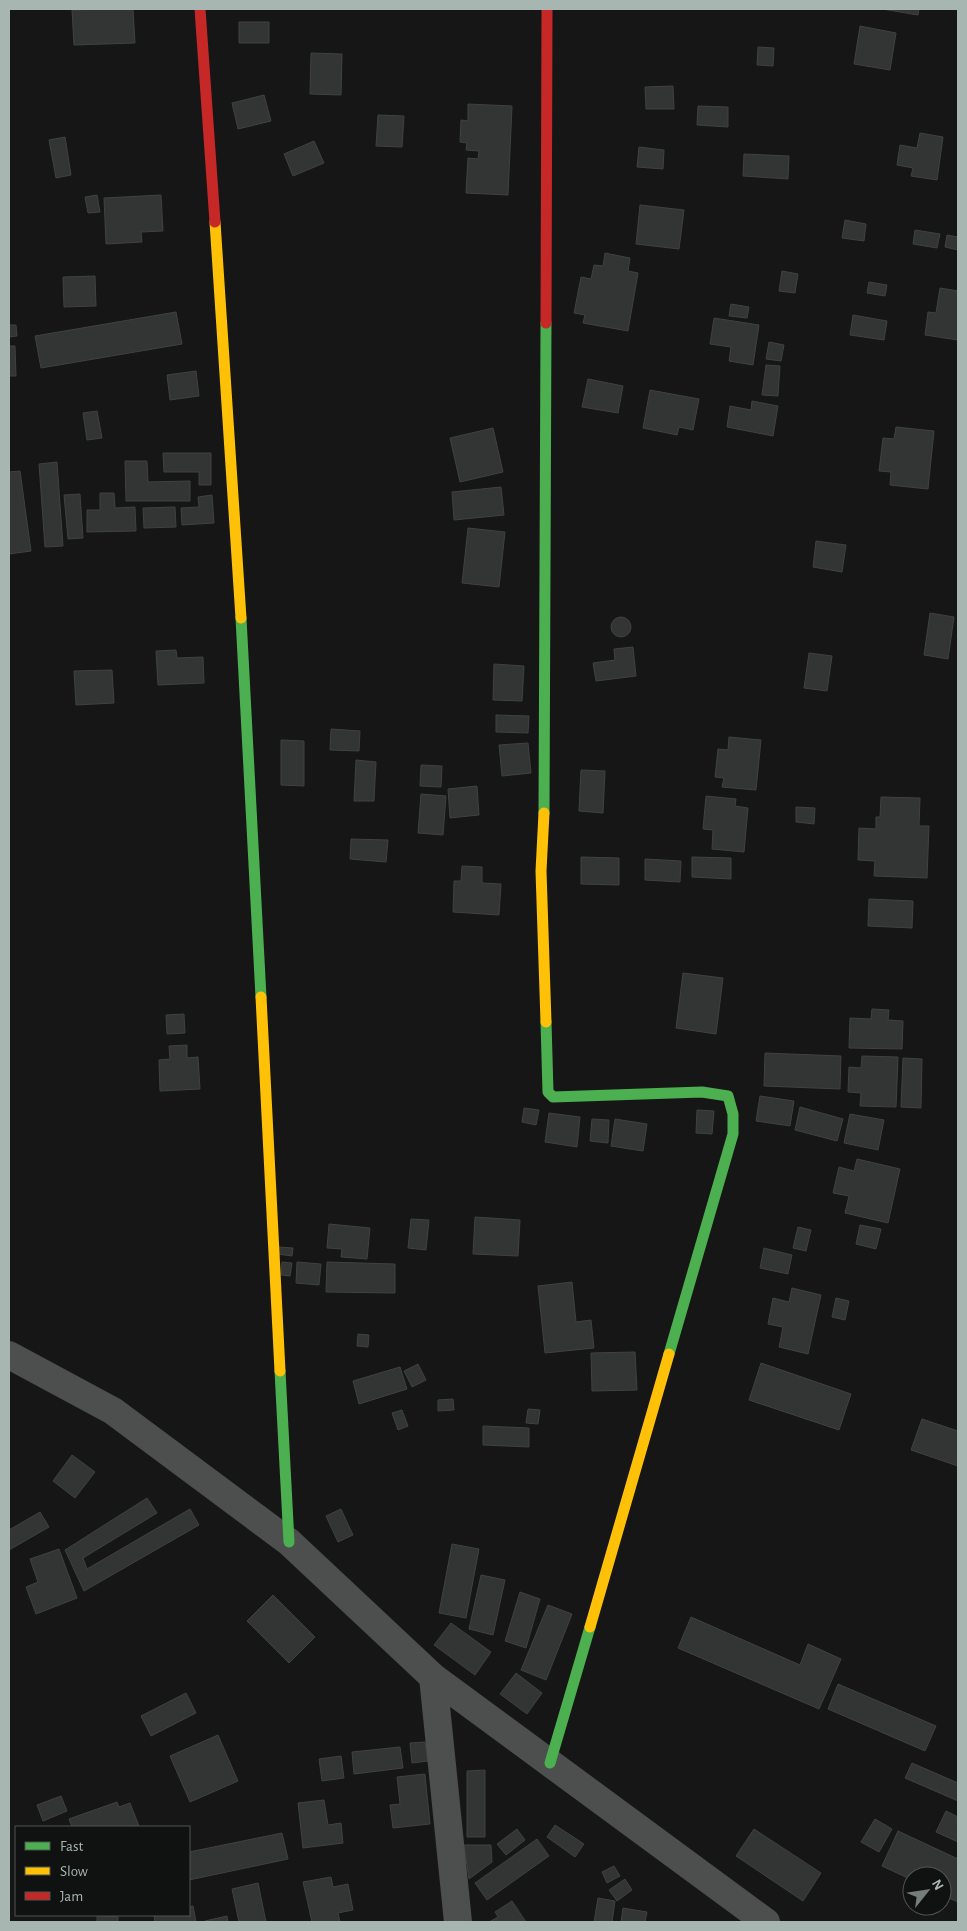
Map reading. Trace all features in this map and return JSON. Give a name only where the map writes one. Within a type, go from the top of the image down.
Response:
[{"type":"street","points":[[200,9],[240,591],[289,1542]]},
{"type":"street","points":[[547,9],[545,788],[541,871],[548,1092],[553,1097],[702,1092],[728,1096],[733,1114],[733,1134],[550,1763]]},
{"type":"street","points":[[9,1355],[113,1411],[289,1542],[433,1677],[766,1922]]},
{"type":"street","points":[[433,1677],[458,1922]]},
{"type":"building","points":[[133,9],[135,43],[74,45],[72,10]]},
{"type":"building","points":[[882,9],[919,9],[918,15]]},
{"type":"building","points":[[239,22],[269,22],[269,43],[239,43]]},
{"type":"building","points":[[860,26],[896,33],[890,70],[854,64]]},
{"type":"building","points":[[758,47],[774,48],[773,66],[757,65]]},
{"type":"building","points":[[311,53],[342,54],[341,95],[310,94]]},
{"type":"building","points":[[673,86],[674,109],[646,109],[645,87]]},
{"type":"building","points":[[264,95],[271,121],[238,129],[232,103]]},
{"type":"building","points":[[468,104],[512,106],[508,195],[466,193],[468,158],[478,159],[479,151],[466,150],[467,143],[460,142],[461,120],[468,121]]},
{"type":"building","points":[[698,106],[728,107],[728,127],[697,125]]},
{"type":"building","points":[[378,115],[404,116],[402,147],[376,146]]},
{"type":"building","points":[[920,133],[943,137],[937,180],[911,176],[913,168],[897,165],[900,145],[917,148]]},
{"type":"building","points":[[65,137],[71,175],[56,178],[49,140]]},
{"type":"building","points":[[314,141],[324,163],[293,176],[284,154]]},
{"type":"building","points":[[639,147],[664,150],[663,169],[637,167]]},
{"type":"building","points":[[744,154],[789,156],[788,179],[743,176]]},
{"type":"building","points":[[97,195],[100,212],[88,213],[85,197]]},
{"type":"building","points":[[161,195],[163,231],[141,232],[142,242],[106,244],[104,198]]},
{"type":"building","points":[[640,205],[684,210],[679,249],[636,244]]},
{"type":"building","points":[[845,220],[866,224],[864,241],[842,238]]},
{"type":"building","points":[[915,230],[940,234],[937,248],[913,244]]},
{"type":"building","points":[[947,235],[958,237],[958,250],[945,247]]},
{"type":"building","points":[[605,253],[630,258],[628,271],[638,273],[628,331],[583,323],[585,315],[574,313],[581,277],[591,279],[594,265],[603,266]]},
{"type":"building","points":[[782,271],[798,274],[795,293],[779,291]]},
{"type":"building","points":[[95,276],[96,306],[64,307],[63,277]]},
{"type":"building","points":[[869,282],[887,285],[885,296],[867,293]]},
{"type":"building","points":[[940,288],[958,291],[958,340],[925,335],[928,312],[936,313]]},
{"type":"building","points":[[731,304],[749,307],[747,318],[729,316]]},
{"type":"building","points":[[176,312],[182,344],[41,368],[35,336]]},
{"type":"building","points":[[853,315],[887,321],[884,340],[850,335]]},
{"type":"building","points":[[714,318],[759,325],[753,365],[729,361],[731,347],[710,344]]},
{"type":"building","points":[[9,325],[16,325],[17,336],[9,337]]},
{"type":"building","points":[[769,342],[784,345],[781,361],[766,359]]},
{"type":"building","points":[[9,346],[15,346],[16,376],[9,376]]},
{"type":"building","points":[[766,365],[780,366],[778,396],[762,395]]},
{"type":"building","points":[[196,371],[199,396],[170,400],[167,375]]},
{"type":"building","points":[[588,379],[623,386],[618,413],[582,407]]},
{"type":"building","points":[[650,390],[699,399],[693,430],[679,427],[677,435],[643,428]]},
{"type":"building","points":[[752,401],[778,406],[773,436],[727,427],[730,406],[751,410]]},
{"type":"building","points":[[97,411],[102,438],[87,440],[83,413]]},
{"type":"building","points":[[896,427],[934,431],[928,489],[890,485],[891,472],[879,471],[883,438],[894,439]]},
{"type":"building","points":[[493,428],[503,472],[460,482],[450,438]]},
{"type":"building","points":[[163,453],[211,453],[211,485],[199,485],[199,472],[164,472]]},
{"type":"building","points":[[125,461],[147,461],[148,482],[190,481],[190,501],[126,501]]},
{"type":"building","points":[[57,462],[63,546],[45,547],[39,464]]},
{"type":"building","points":[[20,471],[31,551],[9,554],[9,472]]},
{"type":"building","points":[[501,487],[504,515],[454,520],[452,492]]},
{"type":"building","points":[[100,493],[114,493],[115,508],[135,507],[136,531],[87,532],[87,510],[100,510]]},
{"type":"building","points":[[80,494],[83,538],[68,539],[64,495]]},
{"type":"building","points":[[212,495],[214,523],[182,525],[181,508],[199,507],[198,497]]},
{"type":"building","points":[[175,507],[176,527],[144,528],[143,508]]},
{"type":"building","points":[[468,528],[505,532],[499,587],[462,583]]},
{"type":"building","points":[[816,541],[846,545],[842,572],[813,567]]},
{"type":"building","points":[[930,613],[954,617],[948,659],[924,655]]},
{"type":"building","points":[[617,617],[625,617],[631,623],[631,631],[625,637],[617,637],[611,631],[611,623]]},
{"type":"building","points":[[633,647],[636,676],[596,681],[593,663],[615,660],[614,649]]},
{"type":"building","points":[[176,650],[177,658],[203,657],[204,683],[158,685],[156,651]]},
{"type":"building","points":[[809,653],[832,656],[827,691],[804,688]]},
{"type":"building","points":[[494,664],[524,666],[522,701],[493,700]]},
{"type":"building","points":[[112,670],[114,703],[76,705],[74,671]]},
{"type":"building","points":[[496,715],[529,716],[528,733],[496,732]]},
{"type":"building","points":[[331,729],[360,731],[359,751],[330,750]]},
{"type":"building","points":[[729,737],[761,740],[756,790],[722,787],[724,778],[715,777],[718,749],[728,750]]},
{"type":"building","points":[[281,740],[304,741],[304,786],[281,785]]},
{"type":"building","points":[[528,743],[531,773],[502,776],[499,745]]},
{"type":"building","points":[[356,760],[376,762],[374,801],[354,801]]},
{"type":"building","points":[[421,765],[442,766],[441,787],[420,786]]},
{"type":"building","points":[[581,770],[605,771],[603,813],[579,811]]},
{"type":"building","points":[[477,786],[479,815],[450,818],[448,789]]},
{"type":"building","points":[[421,794],[446,796],[443,835],[418,833]]},
{"type":"building","points":[[706,796],[736,799],[735,806],[748,808],[744,852],[712,849],[713,830],[703,829]]},
{"type":"building","points":[[881,797],[920,798],[919,826],[929,826],[927,878],[874,876],[875,861],[858,860],[859,828],[876,829],[876,817],[880,817]]},
{"type":"building","points":[[796,807],[815,808],[814,824],[796,822]]},
{"type":"building","points":[[351,839],[388,840],[386,862],[350,859]]},
{"type":"building","points":[[581,857],[619,858],[619,885],[581,884]]},
{"type":"building","points":[[692,857],[731,858],[731,879],[692,877]]},
{"type":"building","points":[[645,859],[681,861],[680,882],[645,880]]},
{"type":"building","points":[[462,866],[482,867],[482,883],[501,884],[499,915],[453,912],[454,881],[461,881]]},
{"type":"building","points":[[869,899],[913,901],[912,928],[868,926]]},
{"type":"building","points":[[683,973],[723,978],[716,1034],[676,1028]]},
{"type":"building","points":[[872,1009],[889,1010],[888,1020],[903,1021],[902,1049],[849,1048],[850,1018],[871,1019]]},
{"type":"building","points":[[184,1014],[185,1033],[167,1034],[166,1015]]},
{"type":"building","points":[[187,1045],[187,1058],[198,1057],[200,1089],[160,1091],[159,1060],[170,1059],[169,1046]]},
{"type":"building","points":[[765,1053],[841,1056],[840,1089],[764,1086]]},
{"type":"building","points":[[862,1056],[898,1057],[896,1107],[860,1106],[861,1093],[848,1092],[849,1067],[861,1068]]},
{"type":"building","points":[[903,1058],[922,1059],[921,1108],[901,1107]]},
{"type":"building","points":[[760,1096],[794,1101],[790,1126],[756,1121]]},
{"type":"building","points":[[800,1107],[843,1119],[837,1141],[795,1130]]},
{"type":"building","points":[[524,1108],[539,1110],[536,1125],[522,1122]]},
{"type":"building","points":[[697,1110],[714,1111],[712,1134],[696,1133]]},
{"type":"building","points":[[549,1113],[580,1117],[577,1147],[545,1142]]},
{"type":"building","points":[[850,1114],[884,1120],[878,1150],[844,1143]]},
{"type":"building","points":[[592,1119],[609,1120],[608,1143],[590,1141]]},
{"type":"building","points":[[615,1119],[647,1124],[643,1151],[611,1146]]},
{"type":"building","points":[[857,1159],[900,1169],[888,1223],[845,1213],[849,1196],[833,1193],[839,1167],[854,1171]]},
{"type":"building","points":[[475,1217],[520,1220],[518,1256],[473,1254]]},
{"type":"building","points":[[411,1219],[429,1220],[426,1250],[408,1248]]},
{"type":"building","points":[[329,1224],[370,1228],[367,1259],[341,1257],[342,1249],[327,1248]]},
{"type":"building","points":[[860,1225],[881,1229],[876,1249],[856,1244]]},
{"type":"building","points":[[798,1227],[811,1230],[806,1251],[793,1248]]},
{"type":"building","points":[[278,1247],[293,1248],[292,1256],[277,1254]]},
{"type":"building","points":[[764,1248],[792,1255],[788,1274],[760,1268]]},
{"type":"building","points":[[282,1262],[292,1263],[290,1276],[281,1275]]},
{"type":"building","points":[[297,1262],[321,1264],[319,1285],[296,1283]]},
{"type":"building","points":[[327,1262],[395,1264],[395,1293],[326,1292]]},
{"type":"building","points":[[572,1282],[576,1322],[591,1320],[594,1348],[545,1353],[538,1286]]},
{"type":"building","points":[[792,1288],[821,1295],[808,1354],[779,1347],[783,1327],[768,1324],[773,1298],[789,1302]]},
{"type":"building","points":[[836,1298],[849,1301],[845,1320],[832,1317]]},
{"type":"building","points":[[358,1334],[369,1335],[368,1347],[357,1346]]},
{"type":"building","points":[[635,1352],[637,1390],[592,1391],[591,1353]]},
{"type":"building","points":[[761,1363],[851,1394],[839,1430],[749,1400]]},
{"type":"building","points":[[418,1364],[426,1380],[412,1387],[404,1371]]},
{"type":"building","points":[[400,1367],[407,1389],[359,1404],[353,1381]]},
{"type":"building","points":[[453,1399],[454,1410],[438,1411],[438,1400]]},
{"type":"building","points":[[528,1409],[540,1410],[538,1424],[526,1423]]},
{"type":"building","points":[[402,1410],[408,1426],[398,1430],[392,1413]]},
{"type":"building","points":[[922,1419],[958,1431],[958,1466],[911,1450]]},
{"type":"building","points":[[483,1426],[529,1428],[529,1447],[483,1445]]},
{"type":"building","points":[[72,1455],[95,1472],[75,1498],[53,1481]]},
{"type":"building","points":[[147,1498],[157,1513],[83,1558],[87,1569],[190,1509],[199,1525],[84,1591],[65,1550]]},
{"type":"building","points":[[341,1509],[353,1535],[338,1542],[326,1516]]},
{"type":"building","points":[[40,1512],[49,1527],[9,1550],[9,1530]]},
{"type":"building","points":[[452,1544],[479,1549],[466,1618],[439,1613]]},
{"type":"building","points":[[59,1549],[77,1598],[36,1614],[26,1587],[38,1582],[30,1559]]},
{"type":"building","points":[[481,1575],[505,1580],[493,1635],[469,1629]]},
{"type":"building","points":[[520,1592],[540,1599],[526,1648],[505,1641]]},
{"type":"building","points":[[273,1595],[315,1637],[289,1663],[247,1621]]},
{"type":"building","points":[[548,1605],[572,1614],[546,1680],[521,1670]]},
{"type":"building","points":[[691,1617],[800,1665],[808,1644],[841,1659],[819,1709],[678,1648]]},
{"type":"building","points":[[451,1623],[491,1652],[475,1675],[434,1645]]},
{"type":"building","points":[[516,1673],[542,1693],[527,1714],[500,1694]]},
{"type":"building","points":[[838,1684],[936,1726],[925,1751],[828,1709]]},
{"type":"building","points":[[186,1693],[196,1713],[151,1736],[141,1716]]},
{"type":"building","points":[[218,1735],[238,1781],[190,1802],[170,1756]]},
{"type":"building","points":[[425,1742],[428,1761],[412,1763],[410,1743]]},
{"type":"building","points":[[400,1747],[403,1768],[354,1774],[352,1752]]},
{"type":"building","points":[[341,1756],[344,1778],[322,1781],[319,1759]]},
{"type":"building","points":[[912,1763],[958,1783],[958,1801],[905,1778]]},
{"type":"building","points":[[485,1770],[485,1837],[467,1837],[467,1771]]},
{"type":"building","points":[[425,1774],[430,1824],[393,1828],[390,1805],[400,1804],[397,1777]]},
{"type":"building","points":[[61,1796],[67,1811],[43,1821],[37,1805]]},
{"type":"building","points":[[324,1800],[328,1825],[341,1823],[343,1843],[303,1848],[298,1803]]},
{"type":"building","points":[[117,1802],[119,1807],[130,1803],[139,1826],[72,1826],[69,1819]]},
{"type":"building","points":[[946,1811],[958,1817],[958,1842],[936,1832]]},
{"type":"building","points":[[875,1819],[892,1829],[879,1852],[861,1842]]},
{"type":"building","points":[[555,1825],[584,1844],[575,1857],[547,1837]]},
{"type":"building","points":[[517,1829],[525,1840],[506,1855],[497,1844]]},
{"type":"building","points":[[754,1829],[821,1873],[803,1901],[736,1856]]},
{"type":"building","points":[[898,1831],[958,1859],[958,1902],[952,1899],[952,1866],[902,1866],[902,1875],[882,1866]]},
{"type":"building","points":[[282,1833],[288,1859],[190,1880],[190,1852]]},
{"type":"building","points":[[537,1839],[549,1856],[487,1900],[475,1883]]},
{"type":"building","points":[[464,1845],[491,1845],[492,1862],[469,1879]]},
{"type":"building","points":[[614,1866],[620,1876],[607,1883],[602,1872]]},
{"type":"building","points":[[331,1877],[333,1887],[348,1884],[353,1910],[338,1913],[340,1922],[312,1922],[303,1882]]},
{"type":"building","points":[[625,1879],[632,1890],[617,1901],[609,1890]]},
{"type":"building","points":[[258,1883],[266,1922],[239,1922],[232,1889]]},
{"type":"building","points":[[598,1898],[615,1901],[612,1922],[594,1922]]},
{"type":"building","points":[[512,1901],[526,1922],[489,1922],[498,1917],[495,1912]]},
{"type":"building","points":[[193,1906],[196,1922],[155,1922],[154,1916],[190,1916],[190,1907]]},
{"type":"building","points":[[623,1908],[647,1912],[645,1922],[621,1922]]},
{"type":"building","points":[[97,1916],[118,1917],[118,1922],[97,1922]]},
{"type":"building","points":[[227,1916],[228,1922],[205,1922],[205,1921]]},
{"type":"traffic: fast","points":[[544,813],[546,323]]},
{"type":"traffic: fast","points":[[241,618],[261,997]]},
{"type":"traffic: fast","points":[[546,1022],[548,1092],[553,1097],[702,1092],[728,1096],[733,1114],[733,1134],[669,1354]]},
{"type":"traffic: fast","points":[[280,1371],[289,1542]]},
{"type":"traffic: fast","points":[[550,1763],[590,1627]]},
{"type":"traffic: slow","points":[[215,222],[241,618]]},
{"type":"traffic: slow","points":[[544,813],[541,871],[546,1022]]},
{"type":"traffic: slow","points":[[261,997],[280,1371]]},
{"type":"traffic: slow","points":[[590,1627],[669,1354]]},
{"type":"traffic: jam","points":[[200,9],[215,222]]},
{"type":"traffic: jam","points":[[546,323],[547,9]]}]
